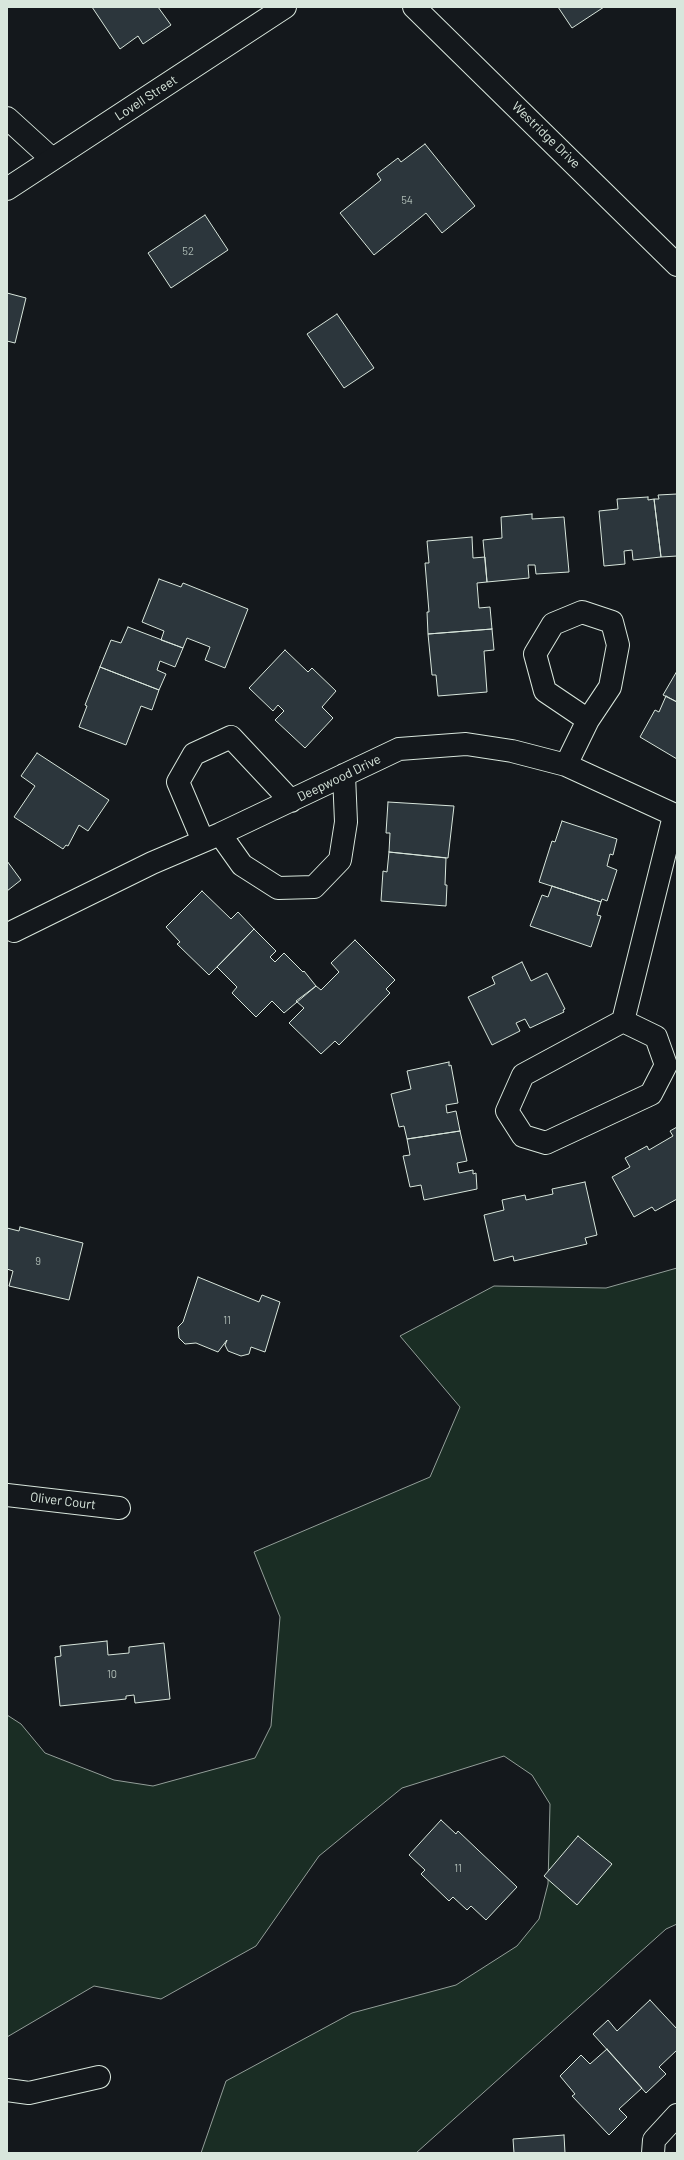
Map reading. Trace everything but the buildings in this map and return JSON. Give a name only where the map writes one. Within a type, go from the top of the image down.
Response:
[{"type":"street","name":"Lovell Street","points":[[7,189],[285,7]]},
{"type":"street","name":"Westridge Drive","points":[[414,7],[677,265]]},
{"type":"street","points":[[7,118],[52,159]]},
{"type":"street","points":[[566,765],[588,720],[610,687],[618,645],[612,622],[582,612],[553,624],[535,654],[546,691],[588,720]]},
{"type":"street","points":[[291,801],[231,737],[194,754],[178,782],[212,838],[242,865],[278,888],[314,887],[340,860],[346,822],[344,775]]},
{"type":"street","name":"Deepwood Drive","points":[[14,931],[152,863],[212,838],[399,749],[466,744],[512,751],[566,765],[676,816]]},
{"type":"street","points":[[623,1021],[656,1037],[666,1065],[652,1094],[546,1143],[523,1136],[507,1111],[523,1075],[623,1021],[676,816]]},
{"type":"street","name":"Oliver Court","points":[[7,1495],[119,1508]]},
{"type":"street","points":[[7,2090],[29,2093],[99,2077]]},
{"type":"street","points":[[652,2153],[654,2140],[677,2115]]},
{"type":"green space","points":[[677,1268],[677,1924],[666,1929],[416,2153],[201,2153],[226,2081],[352,2013],[456,1985],[517,1946],[539,1919],[548,1884],[550,1804],[532,1775],[504,1756],[402,1788],[319,1856],[256,1946],[161,1999],[94,1986],[7,2037],[7,1715],[21,1724],[45,1753],[114,1780],[153,1786],[255,1758],[271,1726],[280,1617],[254,1552],[430,1477],[460,1407],[400,1336],[494,1286],[606,1288]]}]
